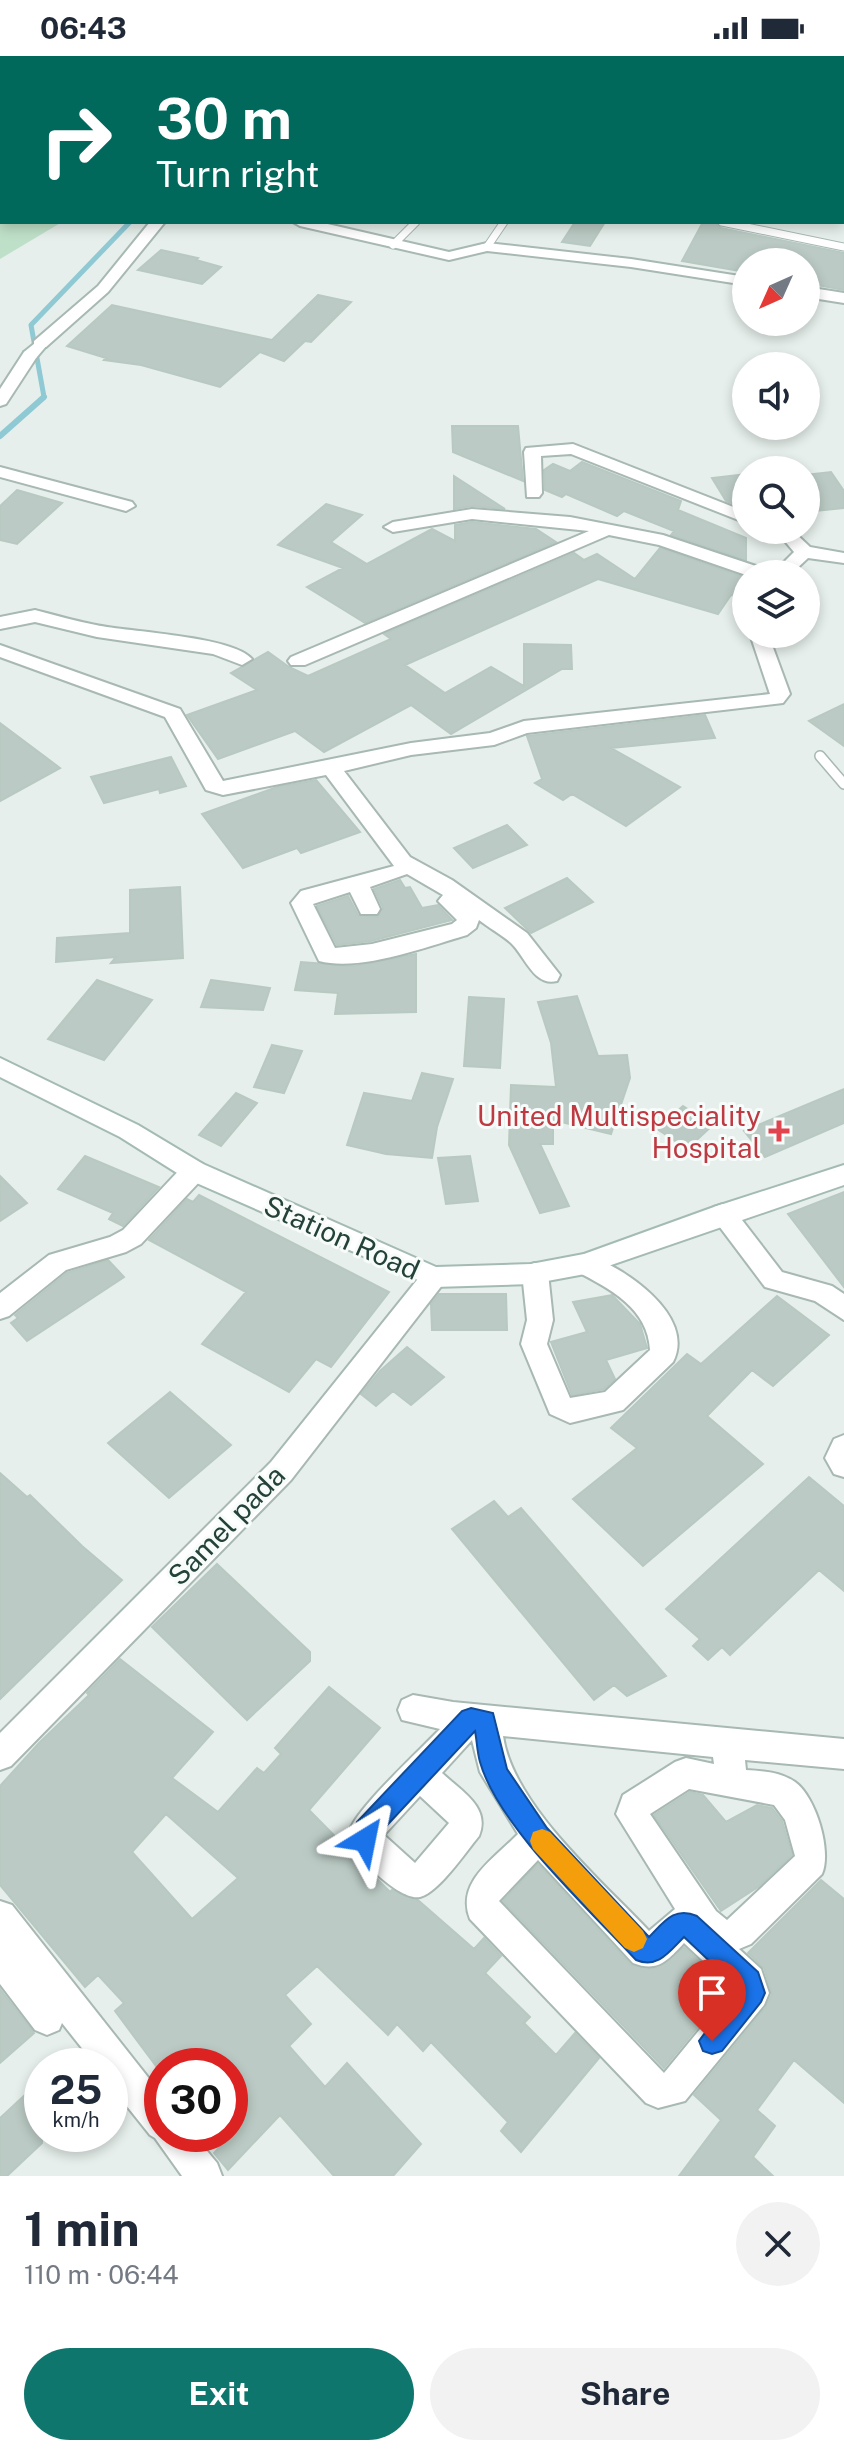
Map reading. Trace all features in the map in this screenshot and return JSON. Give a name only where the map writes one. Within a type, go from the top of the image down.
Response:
[{"type":"street","points":[[0,401],[35,349],[103,289],[157,224]]},
{"type":"street","points":[[308,224],[449,256],[487,247],[631,263],[732,279]]},
{"type":"street","points":[[820,294],[844,298]]},
{"type":"street","points":[[533,493],[532,452],[573,449],[732,512]]},
{"type":"street","points":[[0,472],[126,506]]},
{"type":"street","points":[[393,527],[472,514],[570,522],[663,540],[732,564]]},
{"type":"street","points":[[298,661],[608,529]]},
{"type":"street","points":[[797,544],[804,552],[844,558]]},
{"type":"street","points":[[796,560],[804,552]]},
{"type":"street","points":[[0,623],[35,616],[97,631],[187,643],[234,653],[242,659]]},
{"type":"street","points":[[0,651],[173,713],[213,785],[223,788],[411,749],[494,739],[524,727],[776,699],[780,694],[764,648]]},
{"type":"street","points":[[331,768],[400,867],[458,907],[468,917],[468,923],[459,930],[367,952],[335,958],[327,955],[302,903],[309,896],[400,867],[444,885],[519,938],[549,975]]},
{"type":"street","points":[[357,883],[369,909]]},
{"type":"street","name":"Station Road","points":[[0,1067],[129,1131],[194,1171],[434,1277],[535,1273],[585,1264],[723,1214],[844,1175]]},
{"type":"street","points":[[0,1308],[58,1262],[117,1245],[132,1237],[194,1171]]},
{"type":"street","points":[[723,1214],[774,1280],[823,1293],[844,1309]]},
{"type":"street","points":[[535,1273],[540,1320],[534,1344],[560,1406],[570,1411],[613,1402],[664,1354],[665,1341],[649,1308],[635,1291],[585,1264]]},
{"type":"street","name":"Samel pada","points":[[0,1755],[281,1471],[434,1277]]},
{"type":"street","points":[[844,1447],[839,1458],[844,1465]]},
{"type":"street","points":[[413,1710],[478,1720],[844,1754]]},
{"type":"street","points":[[419,1773],[478,1720]]},
{"type":"street","points":[[478,1720],[499,1777],[538,1837],[645,1951],[653,1951],[680,1923],[688,1924],[749,1981],[752,1993],[673,2089],[658,2091],[482,1907],[483,1892],[538,1837]]},
{"type":"street","points":[[727,1745],[733,1784]]},
{"type":"street","points":[[686,1773],[733,1784],[779,1789],[793,1798],[812,1851],[811,1863],[739,1932],[724,1938],[704,1923],[632,1814],[634,1806],[686,1773]]},
{"type":"street","points":[[0,1917],[8,1957],[47,2018]]},
{"type":"street","points":[[8,1957],[144,2104]]},
{"type":"street","points":[[185,2152],[204,2176]]},
{"type":"lane","points":[[393,245],[414,224]]},
{"type":"lane","points":[[487,247],[503,224]]},
{"type":"lane","points":[[732,224],[844,247]]},
{"type":"lane","points":[[820,756],[844,784]]},
{"type":"green space","points":[[0,224],[59,224],[0,259]]},
{"type":"building","points":[[574,224],[604,224],[590,246],[562,242]]},
{"type":"building","points":[[702,224],[718,224],[721,228],[819,248],[732,248],[732,270],[682,261]]},
{"type":"building","points":[[820,248],[844,253],[844,290],[820,286]]},
{"type":"building","points":[[161,250],[221,267],[202,284],[138,270]]},
{"type":"building","points":[[318,295],[351,302],[311,342],[305,341],[284,361],[260,352],[220,387],[141,365],[104,360],[106,358],[67,346],[112,305],[272,340]]},
{"type":"building","points":[[452,426],[518,426],[523,481],[453,452]]},
{"type":"building","points":[[582,462],[681,501],[678,510],[732,532],[732,544],[746,544],[746,560],[671,535],[674,531],[624,511],[617,516],[566,494],[562,497],[545,490],[544,470],[553,464],[570,471]]},
{"type":"building","points":[[831,472],[844,491],[844,508],[820,511],[820,473]]},
{"type":"building","points":[[454,476],[505,509],[472,506],[454,509]]},
{"type":"building","points":[[732,476],[732,503],[726,501],[712,478]]},
{"type":"building","points":[[17,490],[62,503],[17,544],[0,540],[0,506]]},
{"type":"building","points":[[326,504],[362,515],[331,542],[367,564],[432,529],[455,541],[455,525],[472,522],[536,529],[556,542],[365,623],[307,587],[343,568],[278,545]]},
{"type":"building","points":[[660,548],[732,573],[732,595],[718,614],[598,579],[405,665],[445,693],[491,667],[524,686],[524,644],[571,645],[572,669],[562,669],[451,734],[411,705],[324,752],[295,731],[218,759],[187,715],[257,690],[231,673],[268,652],[308,676],[391,639],[384,634],[574,553],[584,560],[597,554],[635,579]]},
{"type":"building","points":[[844,704],[844,746],[809,721]]},
{"type":"building","points":[[705,715],[715,738],[611,748],[680,787],[626,826],[572,794],[563,800],[535,783],[542,779],[527,736]]},
{"type":"building","points":[[0,723],[60,768],[0,801]]},
{"type":"building","points":[[171,757],[186,786],[160,793],[159,789],[104,803],[91,777]]},
{"type":"building","points":[[316,780],[360,832],[301,853],[297,848],[243,868],[202,814],[277,787]]},
{"type":"building","points":[[507,825],[527,845],[473,868],[454,848]]},
{"type":"building","points":[[567,878],[593,902],[531,933],[505,908]]},
{"type":"building","points":[[400,880],[405,888],[410,887],[422,908],[438,905],[452,920],[371,941],[337,945],[317,906],[348,896],[358,915],[377,917],[383,908],[374,889]]},
{"type":"building","points":[[180,887],[183,958],[111,963],[116,957],[56,962],[57,938],[130,933],[130,890]]},
{"type":"building","points":[[416,954],[416,1012],[335,1014],[338,993],[295,990],[301,962],[354,966]]},
{"type":"building","points":[[97,980],[152,1000],[104,1060],[48,1039]]},
{"type":"building","points":[[211,980],[270,988],[263,1010],[201,1007]]},
{"type":"building","points":[[577,996],[598,1056],[627,1055],[630,1078],[611,1134],[553,1120],[553,1144],[540,1144],[569,1206],[540,1213],[509,1145],[511,1085],[556,1087],[551,1043],[538,1002]]},
{"type":"building","points":[[469,997],[504,999],[500,1068],[464,1066]]},
{"type":"building","points":[[272,1045],[302,1051],[284,1093],[254,1087]]},
{"type":"building","points":[[422,1073],[453,1079],[437,1127],[432,1158],[386,1154],[347,1145],[364,1093],[412,1101]]},
{"type":"building","points":[[844,1089],[844,1123],[765,1157],[744,1131]]},
{"type":"building","points":[[236,1093],[257,1103],[221,1146],[199,1135]]},
{"type":"building","points":[[683,1106],[713,1125],[687,1149],[657,1129]]},
{"type":"building","points":[[85,1156],[159,1187],[123,1226],[109,1219],[113,1213],[58,1189]]},
{"type":"building","points":[[470,1156],[478,1201],[446,1204],[438,1158]]},
{"type":"building","points":[[0,1176],[27,1203],[0,1221]]},
{"type":"building","points":[[844,1192],[844,1287],[788,1214]]},
{"type":"building","points":[[199,1195],[389,1292],[331,1367],[316,1359],[289,1392],[202,1344],[246,1292],[149,1240],[187,1199],[193,1202]]},
{"type":"building","points":[[108,1260],[124,1277],[27,1341],[11,1323],[18,1318],[15,1315],[67,1273]]},
{"type":"building","points":[[439,1294],[506,1294],[507,1330],[432,1330],[431,1304]]},
{"type":"building","points":[[612,1295],[640,1324],[647,1348],[606,1360],[615,1379],[604,1389],[572,1395],[551,1342],[587,1332],[573,1302]]},
{"type":"building","points":[[777,1296],[829,1335],[773,1386],[752,1370],[707,1416],[763,1464],[643,1566],[573,1499],[637,1448],[611,1428],[687,1354],[701,1364]]},
{"type":"building","points":[[407,1347],[444,1377],[411,1405],[393,1391],[376,1406],[361,1394],[380,1371]]},
{"type":"building","points":[[170,1392],[231,1445],[169,1498],[108,1443]]},
{"type":"building","points":[[0,1473],[27,1497],[30,1495],[122,1580],[0,1699]]},
{"type":"building","points":[[809,1477],[844,1506],[844,1591],[819,1570],[730,1655],[722,1647],[708,1660],[693,1646],[700,1639],[666,1609]]},
{"type":"building","points":[[494,1501],[508,1517],[521,1508],[666,1676],[627,1696],[614,1685],[594,1700],[452,1529]]},
{"type":"building","points":[[217,1564],[310,1652],[310,1661],[247,1720],[152,1627]]},
{"type":"building","points":[[120,1659],[213,1732],[172,1778],[218,1812],[257,1768],[264,1773],[281,1754],[275,1748],[329,1687],[380,1728],[309,1810],[390,1892],[392,1890],[418,1900],[474,1949],[484,1938],[501,1956],[485,1973],[530,2017],[524,2023],[556,2055],[575,2033],[599,2058],[521,2152],[501,2131],[508,2122],[431,2042],[423,2051],[397,2024],[388,2035],[317,1966],[285,1995],[311,2024],[289,2046],[325,2087],[347,2063],[421,2144],[393,2176],[334,2176],[280,2115],[248,2149],[248,2048],[144,2050],[115,2011],[124,2003],[98,1975],[85,1987],[0,1885],[0,1786],[89,1695],[87,1693]],"holes":[[[166,1814],[238,1878],[192,1919],[132,1852]]]},
{"type":"building","points":[[690,1792],[703,1795],[726,1822],[757,1805],[772,1808],[782,1821],[792,1855],[758,1887],[721,1911],[654,1815]]},
{"type":"building","points":[[538,1864],[631,1965],[657,1968],[684,1947],[729,1989],[664,2068],[503,1901]]},
{"type":"building","points":[[821,1880],[844,1899],[844,2103],[794,2060],[757,2110],[775,2126],[753,2157],[773,2176],[679,2176],[721,2120],[694,2095],[766,2007],[772,1994],[764,1968],[748,1953]]},
{"type":"building","points":[[0,1989],[34,2033],[0,2063]]},
{"type":"building","points":[[24,2096],[24,2152],[32,2152],[7,2176],[0,2176],[0,2118]]},
{"type":"building","points":[[215,2152],[245,2152],[228,2170]]},
{"type":"waterway","points":[[44,397],[31,325],[128,224]]},
{"type":"waterway","points":[[0,436],[44,397]]},
{"type":"slow traffic","points":[[542,1841],[634,1939]]},
{"type":"place","name":"United Multispeciality Hospital","points":[[779,1131]]},
{"type":"route","points":[[365,1840],[366,1831],[471,1719],[485,1721],[491,1761],[538,1837],[645,1951],[653,1951],[680,1923],[688,1924],[749,1981],[752,1993],[712,2041]]}]
